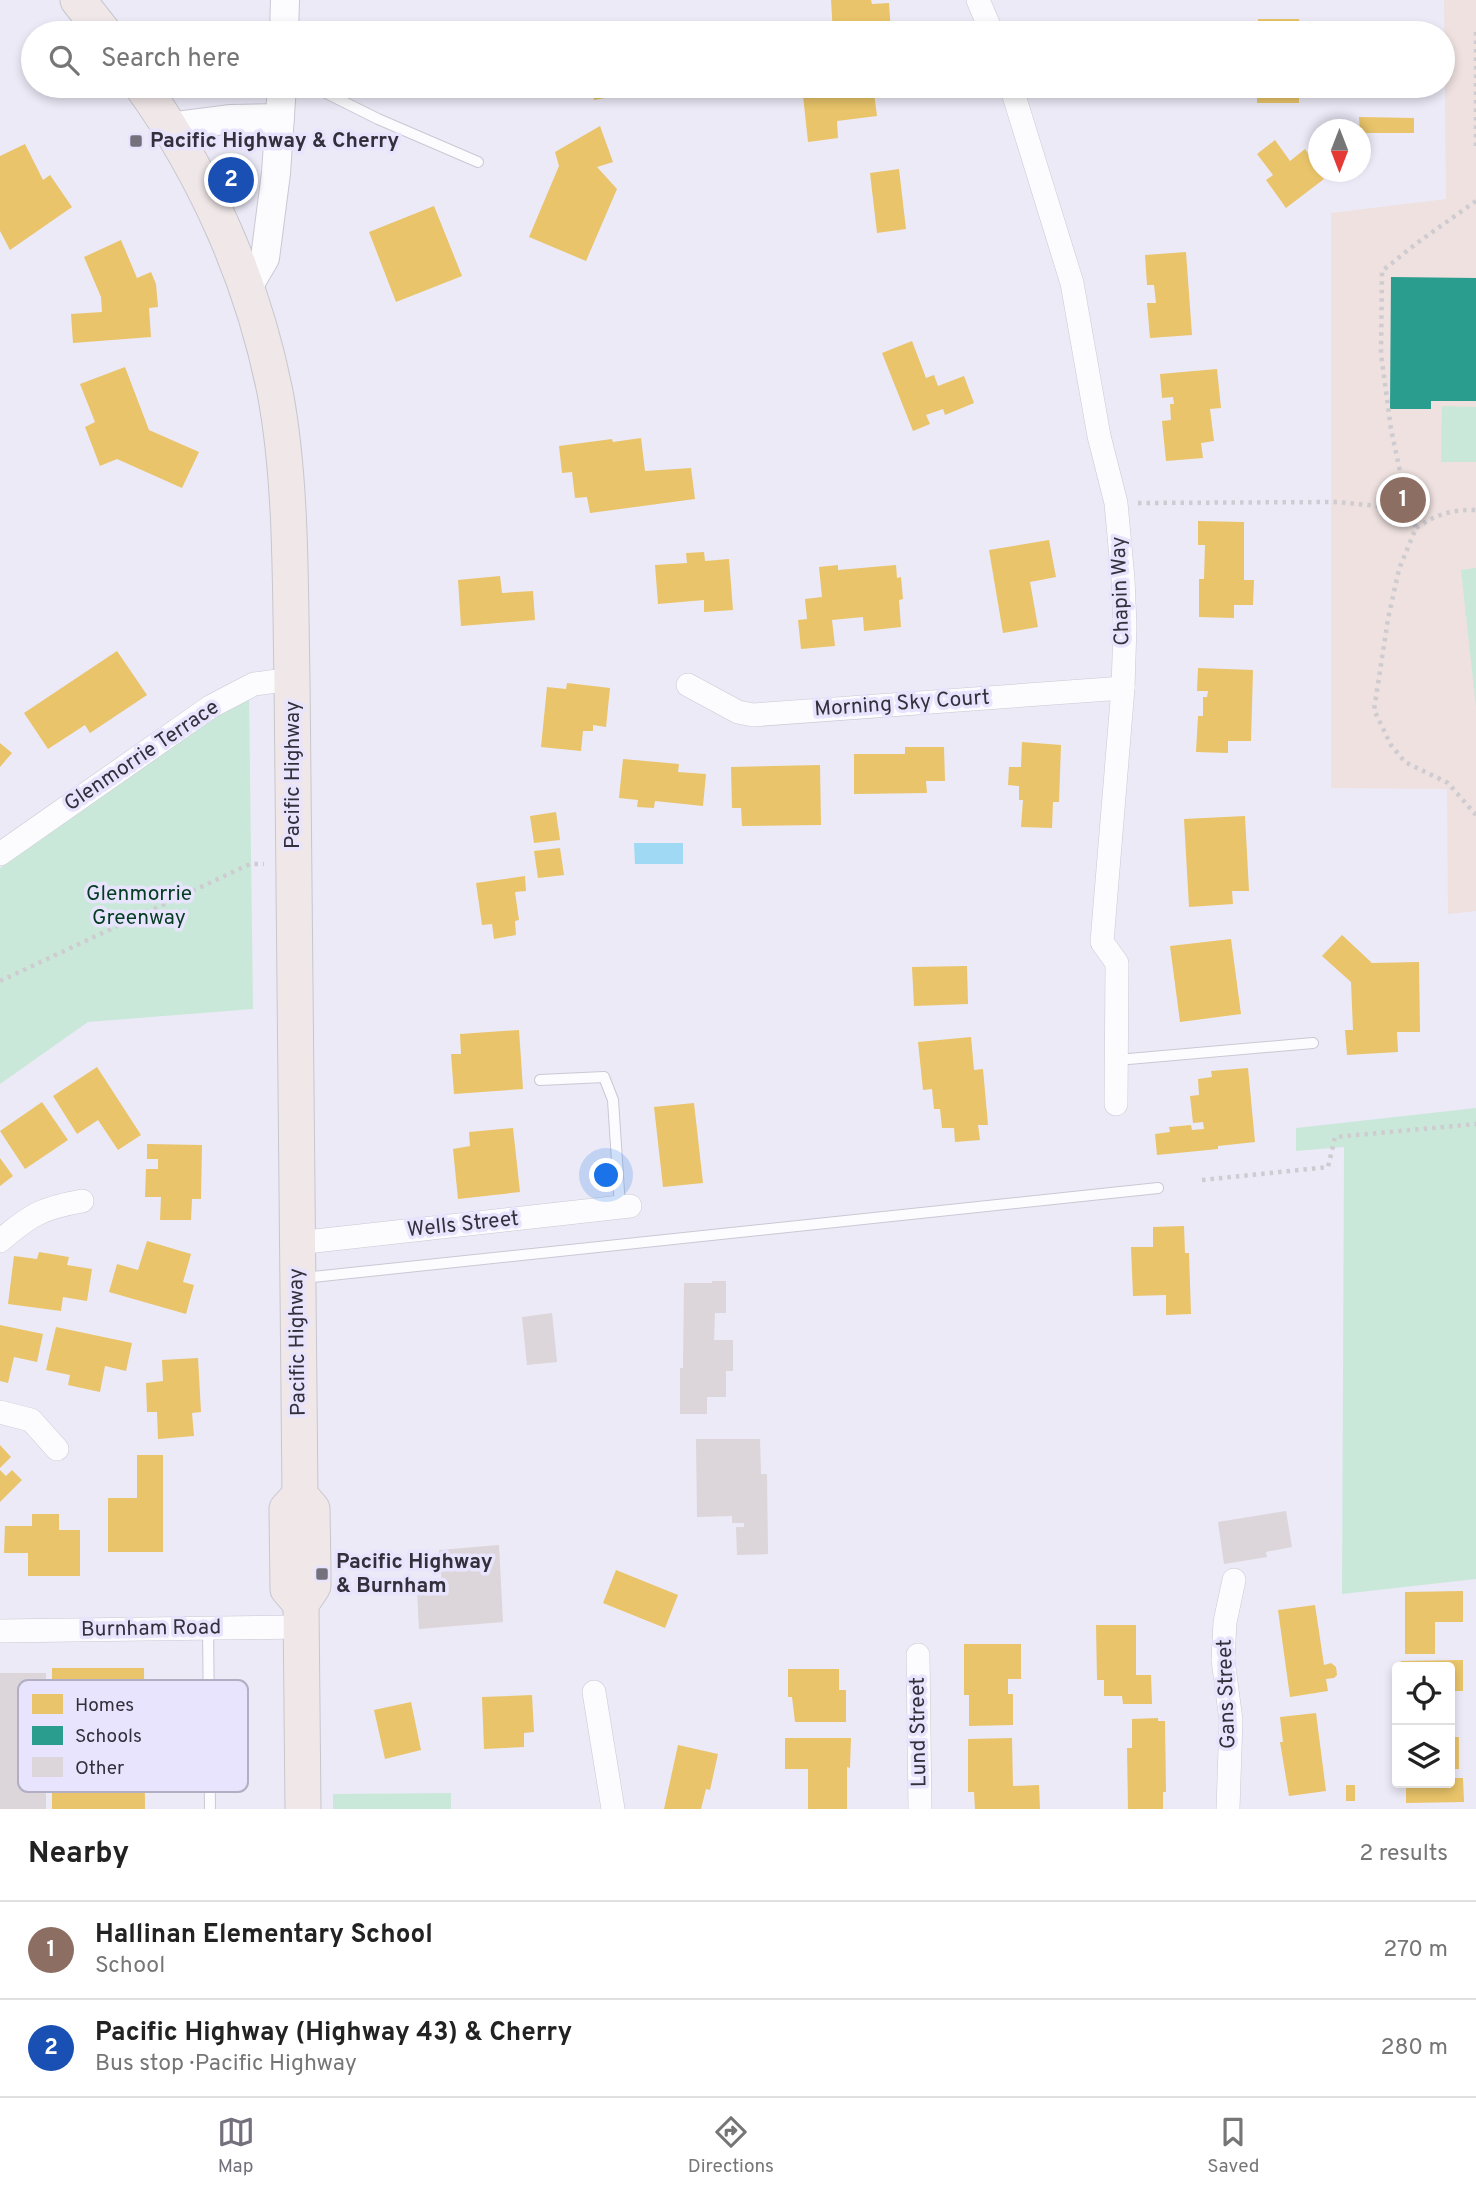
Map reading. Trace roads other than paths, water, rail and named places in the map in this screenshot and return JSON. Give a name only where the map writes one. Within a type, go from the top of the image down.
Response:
[{"type":"main road","points":[[78,0],[95,21]]},
{"type":"main road","name":"Pacific Highway","points":[[150,98],[190,161],[224,229],[247,289],[268,360],[283,448],[292,679],[300,1495],[286,1509],[288,1589],[301,1615],[303,1809]]},
{"type":"street","points":[[284,21],[285,0]]},
{"type":"street","points":[[978,0],[987,21]]},
{"type":"street","points":[[247,289],[265,258],[281,98]]},
{"type":"street","name":"Chapin Way","points":[[1015,98],[1072,283],[1099,436],[1116,503],[1124,579],[1123,688],[1102,942],[1117,963],[1116,1104]]},
{"type":"street","points":[[169,127],[231,119],[280,118]]},
{"type":"street","name":"Glenmorrie Terrace","points":[[0,854],[210,707],[254,684],[292,679]]},
{"type":"street","name":"Morning Sky Court","points":[[688,685],[738,712],[753,715],[1123,688]]},
{"type":"street","points":[[0,1241],[27,1218],[50,1207],[82,1200]]},
{"type":"street","name":"Wells Street","points":[[296,1243],[625,1207]]},
{"type":"street","points":[[0,1412],[31,1420],[57,1449]]},
{"type":"street","name":"Gans Street","points":[[1228,1809],[1231,1720],[1223,1660],[1225,1622],[1234,1580]]},
{"type":"street","name":"Burnham Road","points":[[0,1631],[208,1628],[301,1615]]},
{"type":"street","name":"Lund Street","points":[[918,1655],[920,1809]]},
{"type":"street","points":[[594,1692],[613,1809]]},
{"type":"lane","points":[[336,98],[478,162]]},
{"type":"lane","points":[[1116,1060],[1313,1044]]},
{"type":"lane","points":[[540,1080],[604,1077],[613,1100],[625,1207]]},
{"type":"lane","points":[[297,1279],[1158,1188]]},
{"type":"lane","points":[[208,1628],[209,1680]]},
{"type":"water","points":[[634,843],[683,843],[683,864],[635,864]]},
{"type":"place","name":"Pacific Highway & Cherry","points":[[136,141]]},
{"type":"place","name":"Pacific Highway (Highway 43) & Cherry","points":[[231,180]]},
{"type":"place","name":"Hallinan Elementary School","points":[[1403,500]]},
{"type":"place","name":"Pacific Highway & Burnham","points":[[322,1574]]},
{"type":"park label","name":"Glenmorrie Greenway","points":[[139,906]]}]
